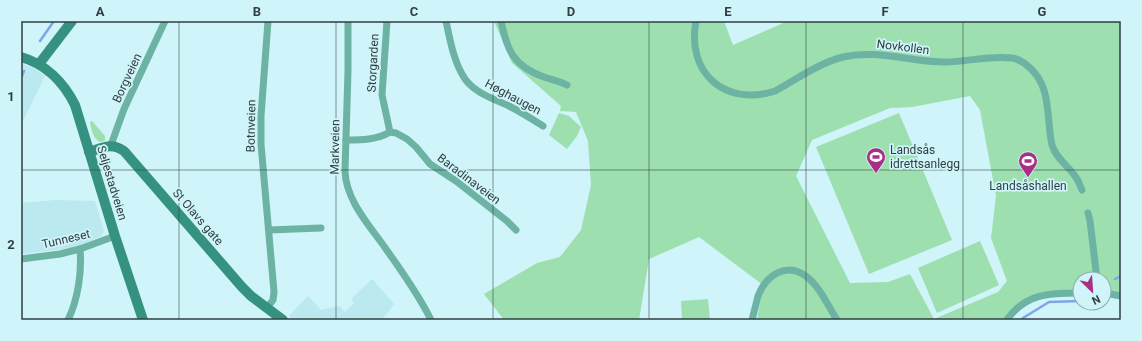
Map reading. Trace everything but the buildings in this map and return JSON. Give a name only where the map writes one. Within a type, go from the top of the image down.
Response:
[{"type":"street","points":[[39,64],[72,21]]},
{"type":"street","name":"Borgveien","points":[[111,145],[124,109],[165,21]]},
{"type":"street","name":"Botnveien","points":[[268,21],[261,116],[261,137],[275,316]]},
{"type":"street","name":"Markveien","points":[[348,21],[345,177],[349,191],[359,211],[413,289],[431,320]]},
{"type":"street","name":"Storgarden","points":[[386,21],[382,95],[390,132]]},
{"type":"street","name":"Høghaugen","points":[[446,21],[454,55],[461,73],[468,83],[486,96],[526,115],[544,126]]},
{"type":"street","points":[[500,21],[509,51],[519,62],[537,74],[567,85]]},
{"type":"street","name":"Novkollen","points":[[696,21],[694,46],[702,68],[713,82],[723,90],[734,93],[767,94],[828,62],[842,57],[856,55],[879,54],[931,62],[999,58],[1012,58],[1022,62],[1031,68],[1042,84],[1046,96],[1053,146],[1058,156],[1077,179],[1082,190]]},
{"type":"street","name":"Seljestadveien","points":[[21,57],[39,64],[53,74],[61,82],[71,97],[143,320]]},
{"type":"street","points":[[346,140],[372,139],[390,132]]},
{"type":"street","name":"Baradinaveien","points":[[390,132],[396,133],[407,139],[416,147],[430,164],[456,180],[516,230]]},
{"type":"street","points":[[89,152],[111,145]]},
{"type":"street","name":"St Olavs gate","points":[[111,145],[118,146],[124,151],[242,287],[275,316]]},
{"type":"street","points":[[1088,213],[1097,271]]},
{"type":"street","points":[[269,230],[321,228]]},
{"type":"street","name":"Tunneset","points":[[21,259],[60,254],[80,249],[115,236]]},
{"type":"street","points":[[68,320],[78,285],[81,257],[80,249]]},
{"type":"street","points":[[752,320],[759,295],[763,288],[776,273],[789,269],[797,271],[810,280],[821,294],[837,320]]},
{"type":"street","points":[[1007,320],[1013,312],[1025,302],[1039,296],[1072,294]]},
{"type":"shaded area","points":[[21,63],[35,69],[45,76],[21,125]]},
{"type":"shaded area","points":[[55,200],[95,201],[104,232],[101,236],[71,248],[21,254],[21,203]]},
{"type":"shaded area","points":[[372,279],[394,304],[382,320],[293,320],[289,316],[308,296],[321,310],[339,306],[345,312],[354,303],[351,299]]},
{"type":"green space","points":[[494,21],[724,21],[733,45],[788,21],[1121,21],[1121,297],[1112,296],[1112,271],[1072,271],[1072,294],[1060,293],[1023,303],[1009,320],[757,320],[763,285],[699,237],[649,259],[639,320],[504,320],[484,294],[537,263],[560,257],[581,230],[591,185],[588,141],[576,112],[560,111],[561,106],[512,63]],"holes":[[[970,96],[980,110],[996,196],[991,238],[1007,281],[998,292],[934,319],[910,274],[888,282],[850,283],[796,176],[812,140],[890,108],[912,107]]]},
{"type":"green space","points":[[559,113],[569,116],[581,127],[577,136],[567,149],[549,135]]},
{"type":"green space","name":"Landsås idrettsanlegg","points":[[899,113],[952,240],[869,274],[816,147]]},
{"type":"green space","points":[[92,121],[105,136],[105,141],[100,142],[94,136],[90,122]]},
{"type":"green space","points":[[980,241],[999,285],[937,313],[918,268]]},
{"type":"green space","points":[[708,299],[710,320],[682,320],[681,301]]},
{"type":"waterway","points":[[40,41],[54,21]]},
{"type":"waterway","points":[[21,78],[24,71]]},
{"type":"waterway","points":[[1115,279],[1121,276]]},
{"type":"waterway","points":[[1022,320],[1049,302],[1072,301]]},
{"type":"place","name":"Landsås idrettsanlegg","points":[[876,174]]},
{"type":"place","name":"Landsåshallen","points":[[1028,178]]}]
